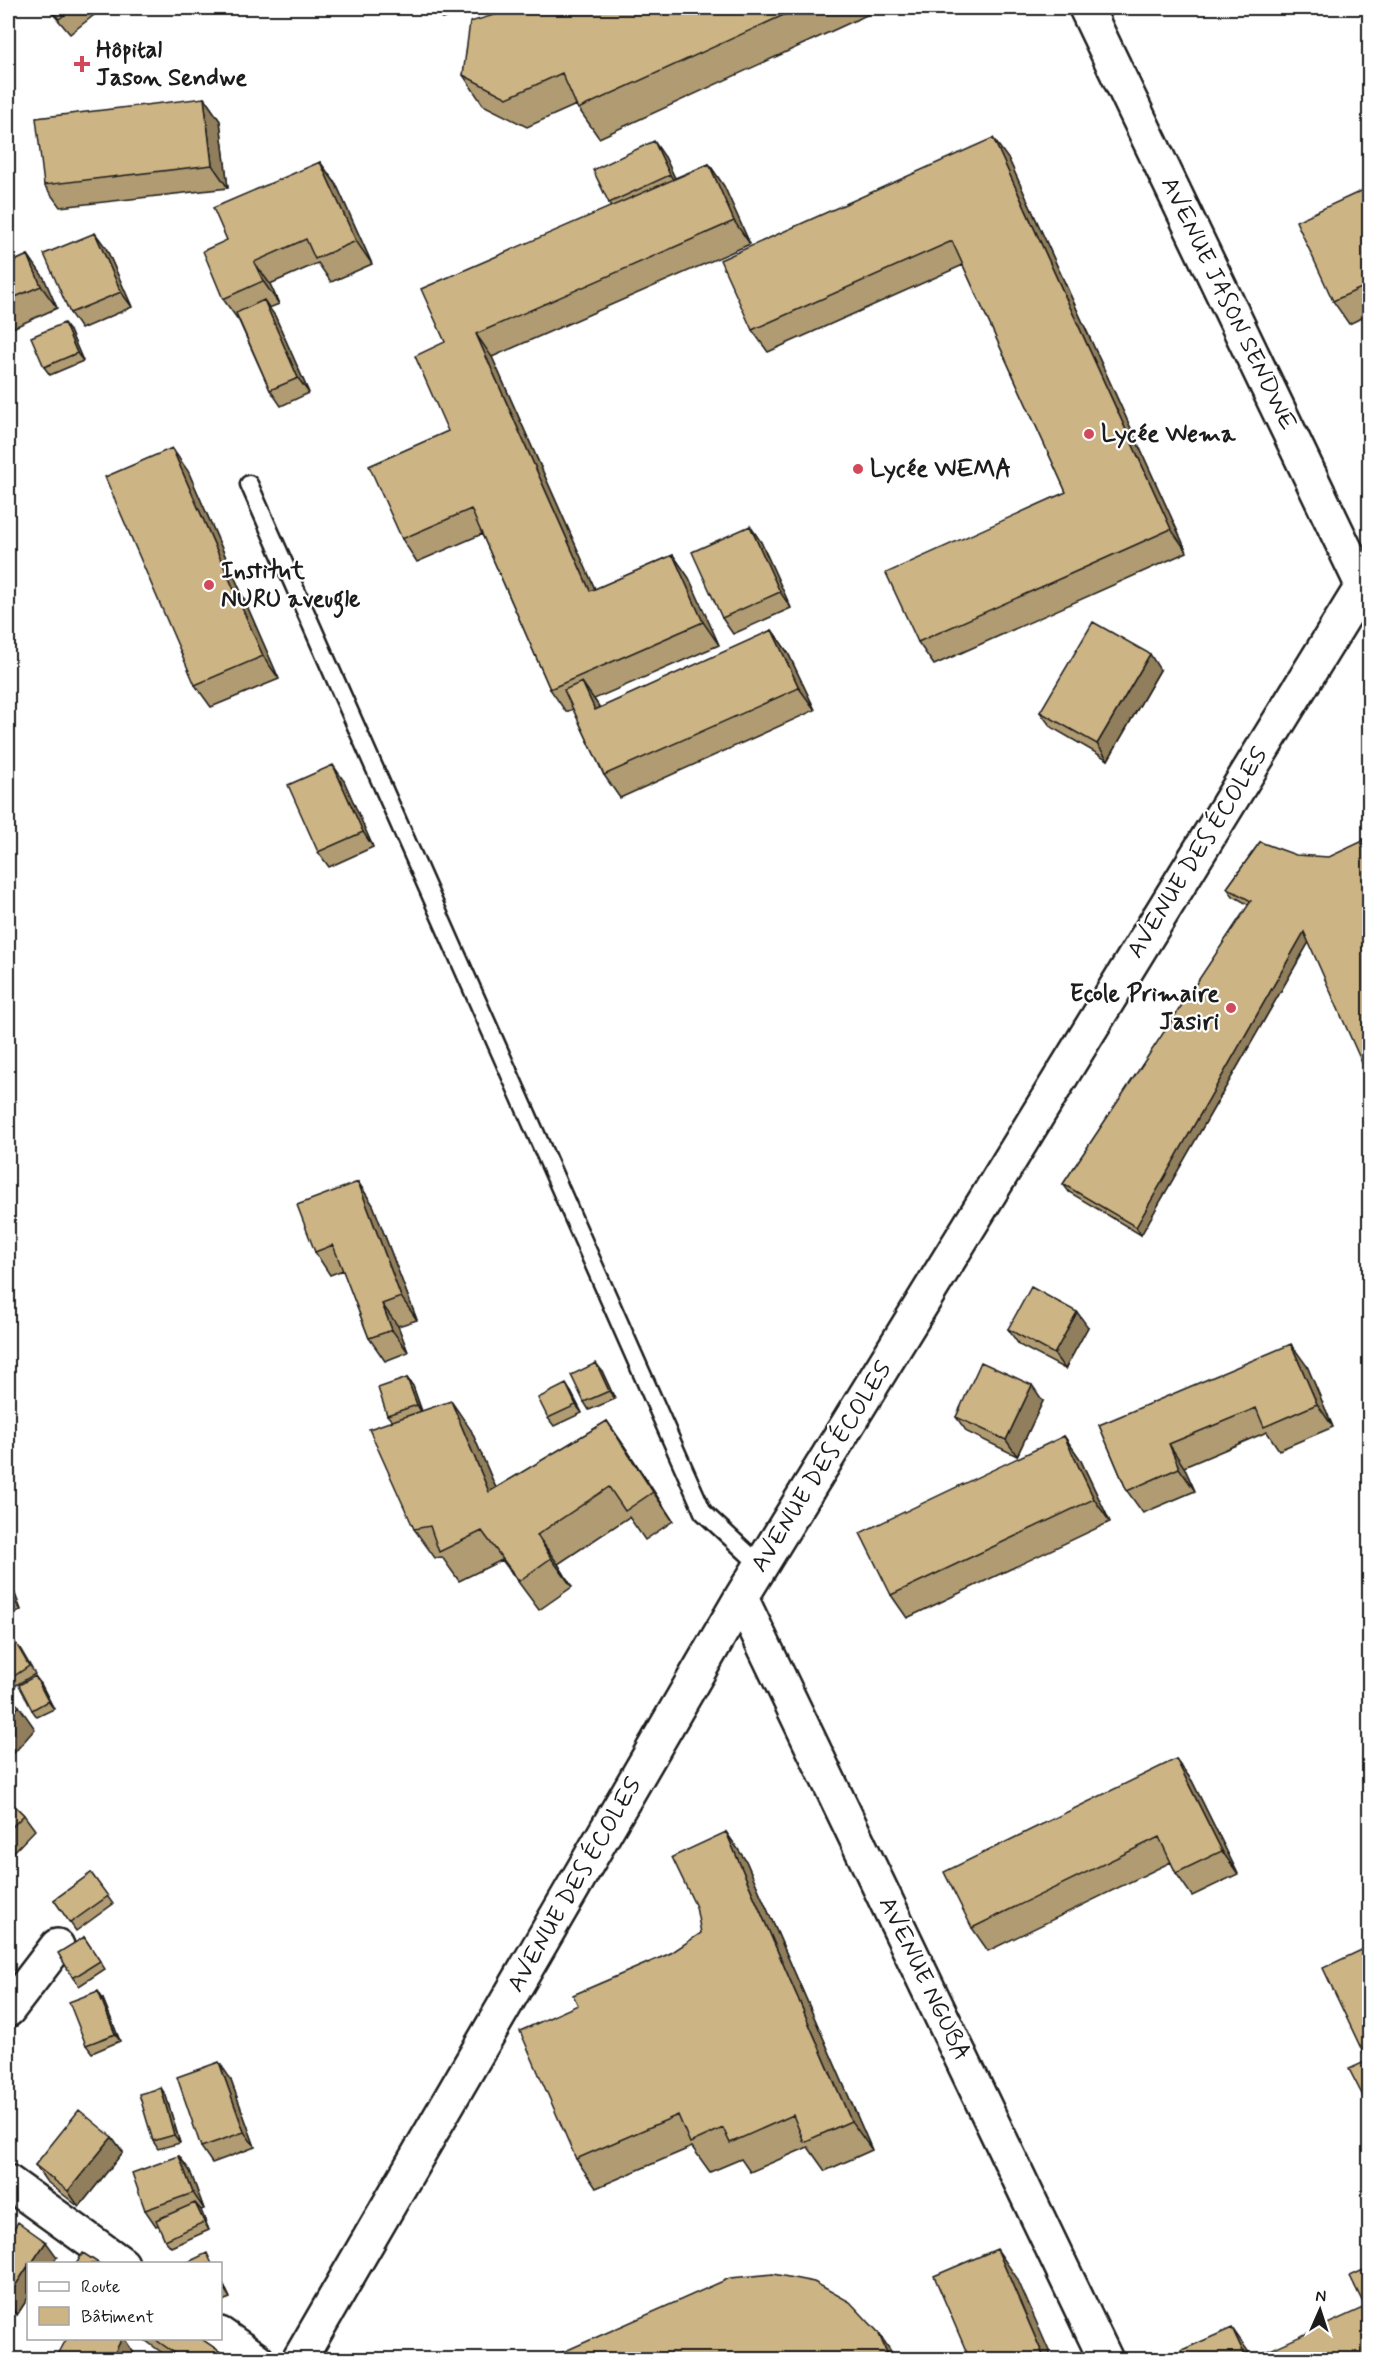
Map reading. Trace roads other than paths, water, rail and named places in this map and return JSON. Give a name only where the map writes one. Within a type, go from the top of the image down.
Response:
[{"type":"street","name":"AVENUE JASON SENDWE","points":[[1086,8],[1366,593]]},
{"type":"street","name":"AVENUE DES ÉCOLES","points":[[299,2360],[741,1598],[1366,593]]},
{"type":"street","name":"AVENUE NGUBA","points":[[741,1598],[1106,2360]]},
{"type":"street","points":[[8,2010],[57,1946]]},
{"type":"street","points":[[8,2181],[119,2262]]},
{"type":"street","points":[[222,2335],[256,2360]]},
{"type":"lane","points":[[249,484],[703,1512],[761,1566]]},
{"type":"place","name":"Hôpital Jason Sendwe","points":[[82,64]]},
{"type":"place","name":"Lycée Wema","points":[[1089,434]]},
{"type":"place","name":"Lycée WEMA","points":[[858,469]]},
{"type":"place","name":"Institut NURU aveugle","points":[[209,585]]},
{"type":"place","name":"Ecole Primaire Jasiri","points":[[1231,1008]]}]
